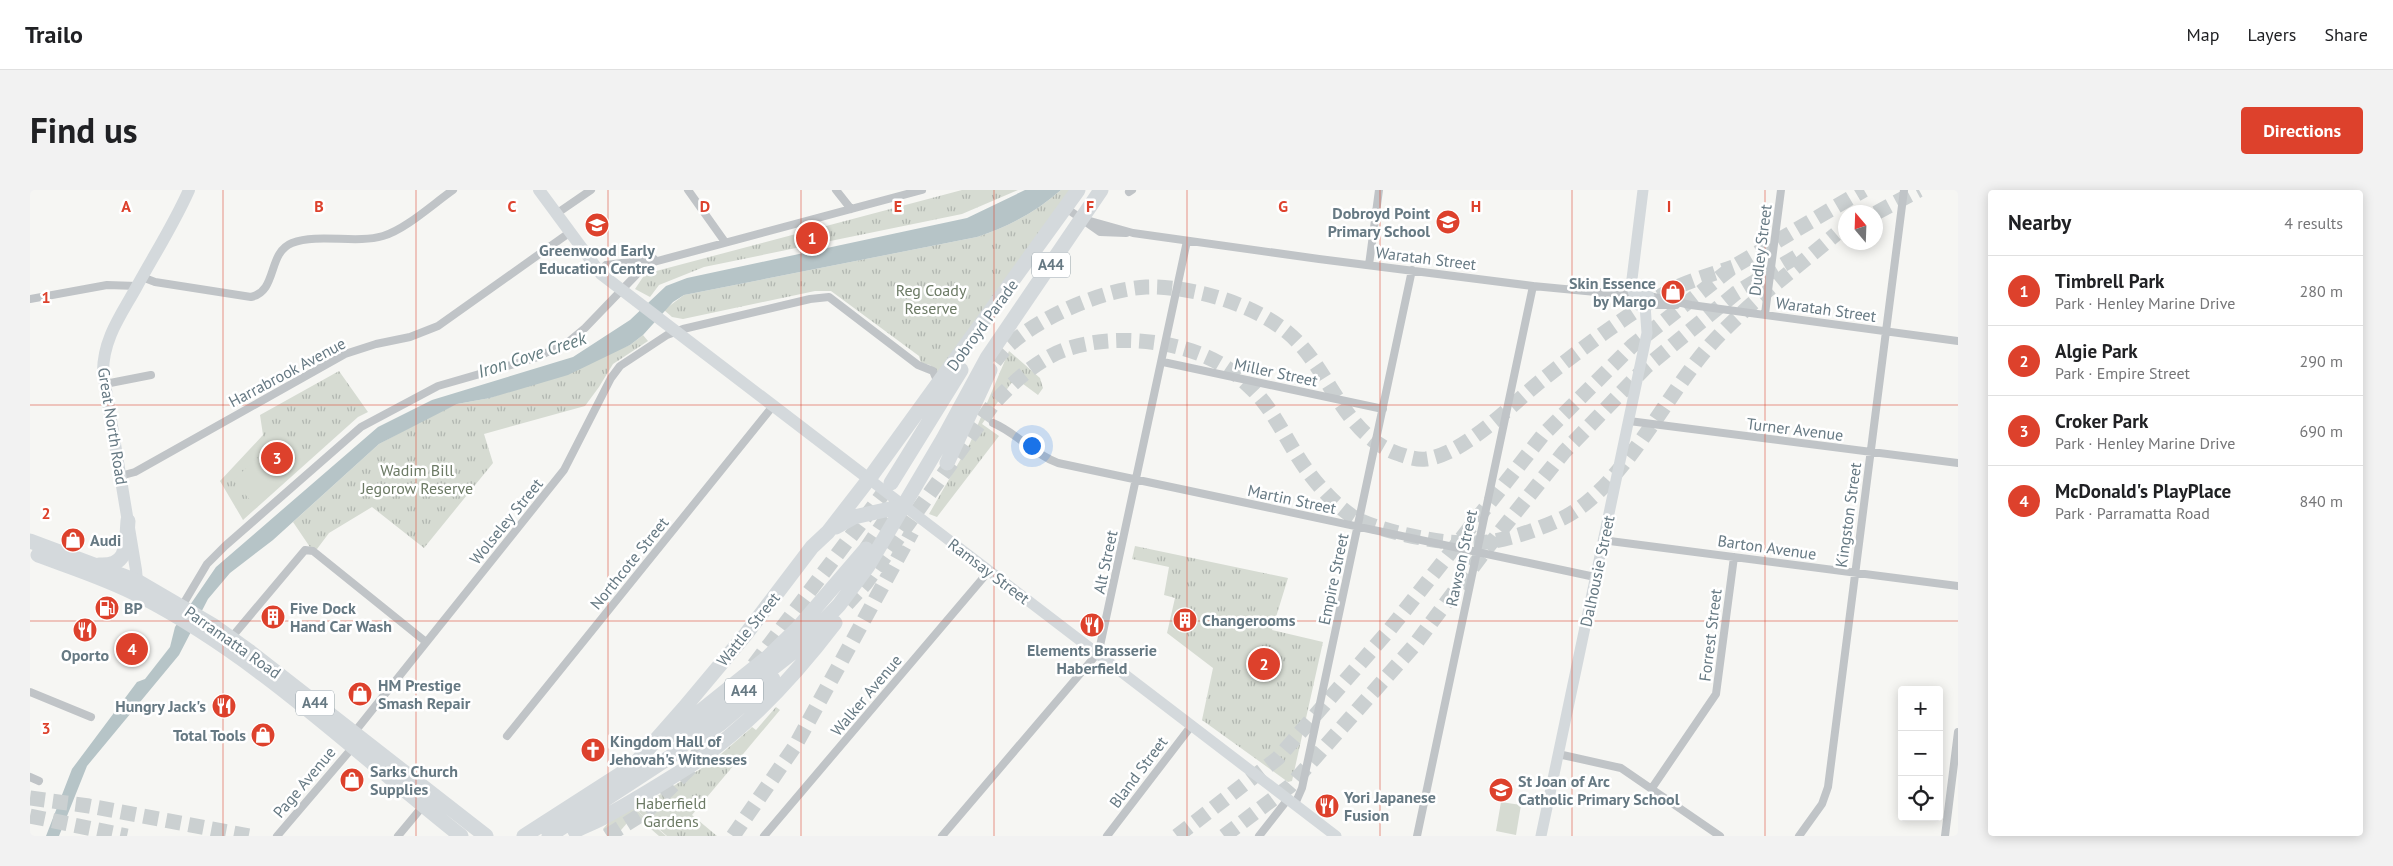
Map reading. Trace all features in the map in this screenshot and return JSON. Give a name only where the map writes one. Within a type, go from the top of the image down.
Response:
[{"type":"highway","name":"Dobroyd Parade","points":[[903,506],[943,439],[987,358],[1019,310],[1074,213],[1078,190]]},
{"type":"highway","points":[[891,483],[980,340],[1074,213],[1088,190]]},
{"type":"highway","name":"Dobroyd Parade","points":[[938,386],[1074,213],[1101,190]]},
{"type":"highway","points":[[947,463],[1019,310]]},
{"type":"highway","name":"Wattle Street","points":[[524,836],[633,766],[732,651],[812,547],[828,532],[938,386]]},
{"type":"highway","points":[[828,532],[854,517],[903,506]]},
{"type":"highway","name":"A44","points":[[549,836],[673,754],[713,715],[768,672],[817,630],[863,574],[903,506]]},
{"type":"highway","points":[[98,565],[116,563],[122,556],[128,521]]},
{"type":"highway","name":"Parramatta Road","points":[[30,541],[98,565],[184,612],[210,631],[262,675],[480,833]]},
{"type":"highway","points":[[633,766],[776,649],[827,596],[866,548]]},
{"type":"highway","name":"Parramatta Road","points":[[30,552],[134,586]]},
{"type":"highway","points":[[567,836],[589,822],[606,816],[690,766],[750,717],[806,660],[852,598],[863,574]]},
{"type":"highway","name":"Parramatta Road","points":[[210,631],[232,638],[353,740],[423,806],[461,836]]},
{"type":"highway","points":[[673,754],[720,724],[787,666]]},
{"type":"highway","points":[[586,836],[606,816]]},
{"type":"main road","name":"Great North Road","points":[[134,586],[128,521],[103,362],[107,341],[189,190]]},
{"type":"main road","name":"Ramsay Street","points":[[539,190],[599,272],[869,479]]},
{"type":"street","points":[[30,298],[139,281],[251,298],[259,296],[268,286],[278,255],[292,243],[383,236],[407,223],[453,190]]},
{"type":"street","points":[[556,214],[591,190]]},
{"type":"street","points":[[688,190],[725,242]]},
{"type":"street","points":[[836,190],[851,209]]},
{"type":"street","points":[[599,272],[606,265],[661,258],[922,190]]},
{"type":"street","points":[[1369,265],[1379,190]]},
{"type":"street","name":"Dalhousie Street","points":[[1541,836],[1647,334],[1641,298],[1632,267],[1643,190]]},
{"type":"street","name":"Dudley Street","points":[[1765,314],[1781,190]]},
{"type":"street","name":"Kingston Street","points":[[1799,836],[1822,804],[1828,787],[1904,190]]},
{"type":"street","name":"Waratah Street","points":[[1074,213],[1092,228],[1103,233],[1133,233],[1958,340]]},
{"type":"street","name":"Harrabrook Avenue","points":[[120,476],[136,472],[345,354],[376,344],[410,337],[438,326],[569,233]]},
{"type":"street","name":"Alt Street","points":[[945,835],[1097,654],[1104,636],[1187,241]]},
{"type":"street","points":[[184,612],[207,564],[361,427],[438,386],[535,358],[553,350],[585,328],[644,267],[661,258]]},
{"type":"street","name":"Empire Street","points":[[1260,836],[1302,788],[1412,270]]},
{"type":"street","name":"Rawson Street","points":[[1416,836],[1533,286]]},
{"type":"street","name":"Waratah Street","points":[[1596,292],[1610,298],[1641,298]]},
{"type":"street","points":[[676,332],[810,299],[829,297],[915,362],[933,371],[938,386]]},
{"type":"street","name":"Wolseley Street","points":[[353,740],[426,642],[564,470],[616,369],[665,336],[676,332]]},
{"type":"street","name":"Miller Street","points":[[1163,362],[1383,409]]},
{"type":"street","points":[[105,384],[151,375]]},
{"type":"street","name":"Northcote Street","points":[[507,736],[773,406]]},
{"type":"street","name":"Turner Avenue","points":[[1629,421],[1958,463]]},
{"type":"street","name":"Martin Street","points":[[993,423],[1007,429],[1045,458],[1137,480],[1595,577]]},
{"type":"street","name":"Ramsay Street","points":[[869,479],[1336,836]]},
{"type":"street","name":"Barton Avenue","points":[[1602,540],[1958,586]]},
{"type":"street","points":[[232,638],[305,550],[313,551],[426,642]]},
{"type":"street","name":"Forrest Street","points":[[1652,788],[1716,694],[1734,556]]},
{"type":"street","name":"Walker Avenue","points":[[764,836],[989,571]]},
{"type":"street","points":[[30,692],[91,716]]},
{"type":"street","name":"Bland Street","points":[[1107,836],[1192,725]]},
{"type":"street","points":[[1945,836],[1958,732]]},
{"type":"street","name":"Page Avenue","points":[[277,836],[353,740]]},
{"type":"street","points":[[1558,754],[1621,768],[1720,836]]},
{"type":"street","points":[[30,777],[39,781]]},
{"type":"street","points":[[398,836],[423,806]]},
{"type":"green space","points":[[962,190],[1018,190],[962,214],[704,267],[659,285],[650,297],[635,289],[645,274]]},
{"type":"green space","name":"Reg Coady Reserve","points":[[1061,190],[1074,190],[939,375],[930,365],[921,363],[919,356],[831,291],[815,291],[683,319],[672,317],[664,310],[684,295],[977,237],[1000,229],[1021,218]]},
{"type":"green space","name":"Wadim Bill Jegorow Reserve","points":[[643,335],[648,341],[613,364],[585,406],[484,434],[493,463],[424,548],[372,507],[329,533],[314,553],[293,522],[379,444],[427,418],[457,404],[490,398],[630,345]]},
{"type":"green space","points":[[1009,351],[1040,378],[1043,388],[1038,395],[1015,378],[982,424],[999,436],[937,517],[929,514],[970,443]]},
{"type":"green space","points":[[339,371],[368,412],[358,417],[243,520],[220,481],[263,435],[260,415]]},
{"type":"green space","points":[[260,456],[284,482],[256,507],[233,480]]},
{"type":"green space","points":[[1135,546],[1288,578],[1272,630],[1323,642],[1292,781],[1288,782],[1202,720],[1213,668],[1167,633],[1175,598],[1164,595],[1169,567],[1132,559]]},
{"type":"green space","name":"Haberfield Gardens","points":[[776,707],[780,710],[692,815],[717,836],[667,836],[633,807],[640,803],[642,806],[713,761],[752,727],[756,730]]},
{"type":"green space","points":[[1501,802],[1521,805],[1516,835],[1496,831]]},
{"type":"green space","points":[[633,807],[666,836],[659,836],[636,816],[633,816],[616,836],[611,836],[603,829],[611,820]]},
{"type":"shaded area","name":"Iron Cove Creek","points":[[1025,190],[1061,190],[1021,218],[1000,229],[977,237],[684,295],[673,302],[643,335],[630,345],[568,375],[490,398],[457,404],[379,444],[273,540],[230,573],[208,599],[179,655],[87,766],[59,836],[46,836],[72,769],[137,682],[145,679],[170,647],[175,627],[216,567],[378,427],[432,400],[573,357],[630,320],[666,286],[687,278],[967,218]]},
{"type":"tunnel","points":[[1177,836],[1278,758],[1390,629],[1543,435],[1632,346],[1733,267],[1864,190]]},
{"type":"tunnel","points":[[1883,209],[1919,190]]},
{"type":"tunnel","points":[[847,604],[866,583],[994,403],[1006,390],[1025,373],[1047,358],[1067,349],[1089,343],[1138,341],[1163,344],[1187,349],[1230,370],[1252,389],[1267,407],[1299,459],[1322,489],[1348,513],[1366,523],[1397,533],[1431,540],[1463,543],[1497,540],[1520,535],[1542,527],[1563,518],[1584,504],[1605,486],[1642,439],[1677,388],[1711,344],[1756,301],[1836,234]]},
{"type":"tunnel","points":[[1224,836],[1290,786],[1413,647],[1487,548],[1564,452],[1646,367],[1736,293],[1801,254]]},
{"type":"tunnel","points":[[981,380],[1006,348],[1019,337],[1053,316],[1091,299],[1110,293],[1146,287],[1164,287],[1201,293],[1239,305],[1287,332],[1315,363],[1350,416],[1364,432],[1380,445],[1399,454],[1415,459],[1426,459],[1441,455],[1472,438],[1573,356],[1607,330],[1642,307],[1677,287],[1733,267]]},
{"type":"tunnel","points":[[754,665],[891,483]]},
{"type":"tunnel","points":[[866,549],[899,500]]},
{"type":"tunnel","points":[[733,836],[795,746],[912,532]]},
{"type":"tunnel","points":[[607,836],[647,811],[689,769],[712,728]]},
{"type":"tunnel","points":[[30,798],[89,806],[250,836]]},
{"type":"tunnel","points":[[30,816],[127,836]]},
{"type":"place","name":"Dobroyd Point Primary School","points":[[1448,222]]},
{"type":"place","name":"Greenwood Early Education Centre","points":[[597,225]]},
{"type":"place","name":"Timbrell Park","points":[[812,238]]},
{"type":"place","name":"Skin Essence by Margo","points":[[1673,292]]},
{"type":"place","name":"Croker Park","points":[[277,458]]},
{"type":"place","name":"Audi","points":[[73,540]]},
{"type":"place","name":"BP","points":[[107,608]]},
{"type":"place","name":"Five Dock Hand Car Wash","points":[[273,617]]},
{"type":"place","name":"Changerooms","points":[[1185,620]]},
{"type":"place","name":"Elements Brasserie Haberfield","points":[[1092,625]]},
{"type":"place","name":"Oporto","points":[[85,630]]},
{"type":"place","name":"McDonald's PlayPlace","points":[[132,649]]},
{"type":"place","name":"Algie Park","points":[[1264,664]]},
{"type":"place","name":"HM Prestige Smash Repair","points":[[360,694]]},
{"type":"place","name":"Hungry Jack's","points":[[224,706]]},
{"type":"place","name":"Total Tools","points":[[263,735]]},
{"type":"place","name":"Kingdom Hall of Jehovah's Witnesses","points":[[593,750]]},
{"type":"place","name":"Sarks Church Supplies","points":[[352,780]]},
{"type":"place","name":"St Joan of Arc Catholic Primary School","points":[[1501,790]]},
{"type":"place","name":"Yori Japanese Fusion","points":[[1327,806]]}]
